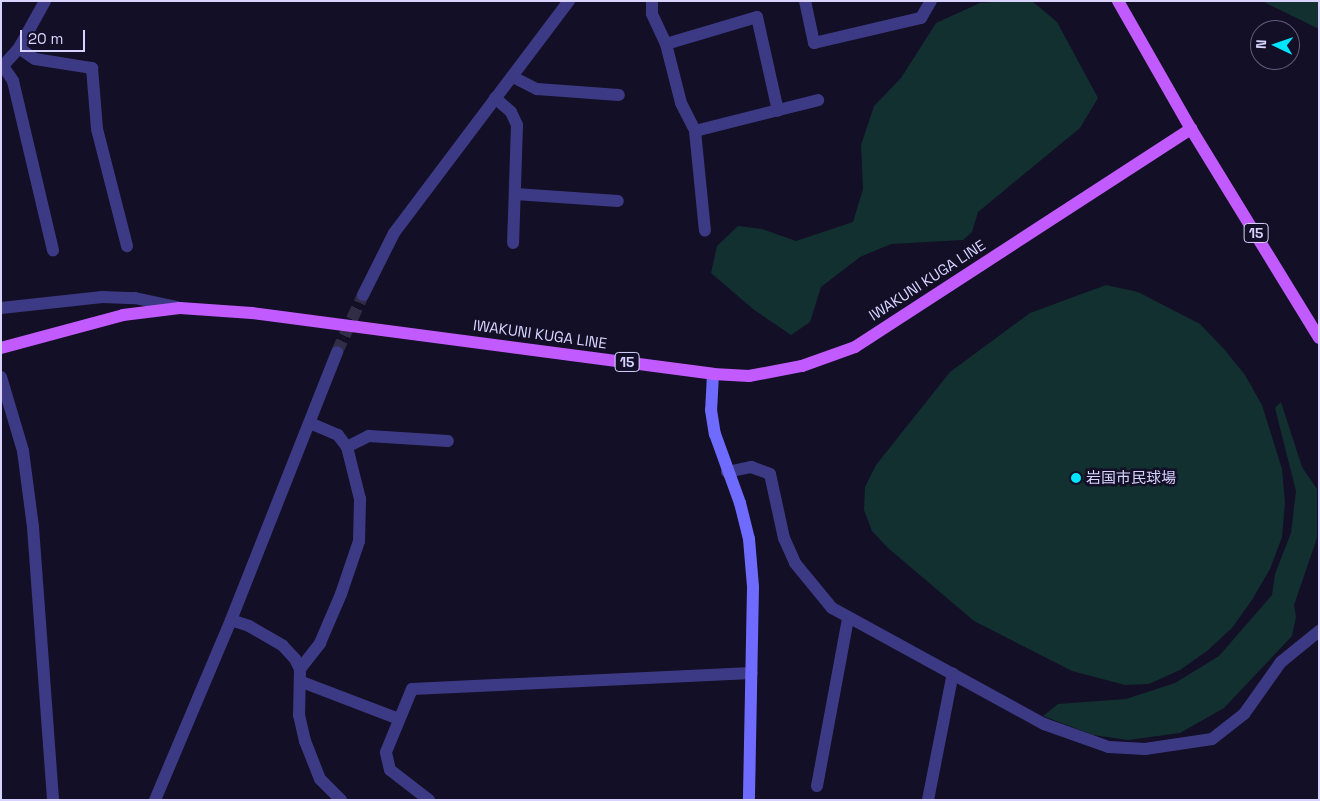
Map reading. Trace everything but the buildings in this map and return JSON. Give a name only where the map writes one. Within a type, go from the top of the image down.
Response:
[{"type":"main road","name":"15","points":[[1118,1],[1190,129],[1319,338]]},
{"type":"main road","name":"IWAKUNI KUGA LINE","points":[[1,348],[123,315],[180,308],[290,318],[713,374],[749,376],[802,366],[855,347],[1190,129]]},
{"type":"street","points":[[45,1],[19,48],[2,67],[13,81],[53,250]]},
{"type":"street","points":[[363,295],[394,233],[569,1]]},
{"type":"street","points":[[652,1],[656,28],[666,44],[680,103],[695,131],[705,231]]},
{"type":"street","points":[[805,1],[814,43],[921,18],[931,1]]},
{"type":"street","points":[[666,44],[757,17],[778,112]]},
{"type":"street","points":[[19,48],[35,60],[92,68],[97,129],[127,246]]},
{"type":"street","points":[[513,77],[537,89],[619,95]]},
{"type":"street","points":[[495,98],[511,112],[517,125],[513,243]]},
{"type":"street","points":[[695,131],[778,112],[818,100]]},
{"type":"street","points":[[515,194],[618,201]]},
{"type":"street","points":[[1,308],[102,297],[135,298],[180,308]]},
{"type":"street","points":[[155,800],[231,620],[337,352]]},
{"type":"street","points":[[713,374],[711,410],[727,472],[740,503],[749,539],[754,587],[749,800]]},
{"type":"street","points":[[1,377],[23,451],[32,518],[54,800]]},
{"type":"street","points":[[300,668],[320,643],[342,594],[359,541],[360,499],[347,446],[338,435],[310,423]]},
{"type":"street","points":[[347,446],[369,436],[448,441]]},
{"type":"street","points":[[727,472],[751,467],[770,474],[784,538],[795,564],[832,608],[1044,724],[1109,747],[1145,749],[1212,739],[1244,714],[1281,662],[1319,632]]},
{"type":"street","points":[[817,786],[848,618]]},
{"type":"street","points":[[231,620],[249,626],[283,646],[300,668],[302,682],[300,715],[305,741],[320,779],[341,800]]},
{"type":"street","points":[[429,800],[390,770],[386,752],[412,689],[752,672]]},
{"type":"street","points":[[928,800],[953,673]]},
{"type":"street","points":[[302,682],[399,719]]},
{"type":"green space","points":[[1032,1],[1057,22],[1098,98],[1080,128],[978,212],[972,232],[963,240],[891,244],[860,257],[821,287],[810,322],[791,335],[753,309],[711,273],[717,246],[738,226],[762,229],[796,241],[853,222],[863,189],[861,145],[874,106],[901,78],[936,23],[980,3]]},
{"type":"green space","points":[[1262,1],[1319,1],[1319,29]]},
{"type":"green space","name":"岩国市民球場","points":[[1106,285],[1138,292],[1200,324],[1224,349],[1245,375],[1262,405],[1282,469],[1285,503],[1282,537],[1270,569],[1252,600],[1232,628],[1207,651],[1180,670],[1149,684],[1125,685],[1072,671],[974,621],[888,548],[872,531],[864,510],[865,487],[876,465],[950,372],[1030,313]]},
{"type":"green space","points":[[1281,402],[1302,467],[1317,489],[1317,538],[1294,605],[1296,617],[1292,636],[1224,708],[1180,733],[1128,740],[1093,735],[1043,716],[1058,704],[1126,699],[1175,683],[1219,656],[1272,595],[1275,574],[1291,533],[1296,491],[1275,408]]},
{"type":"tunnel","points":[[337,352],[363,295]]},
{"type":"place","name":"岩国市民球場","points":[[1076,478]]}]
